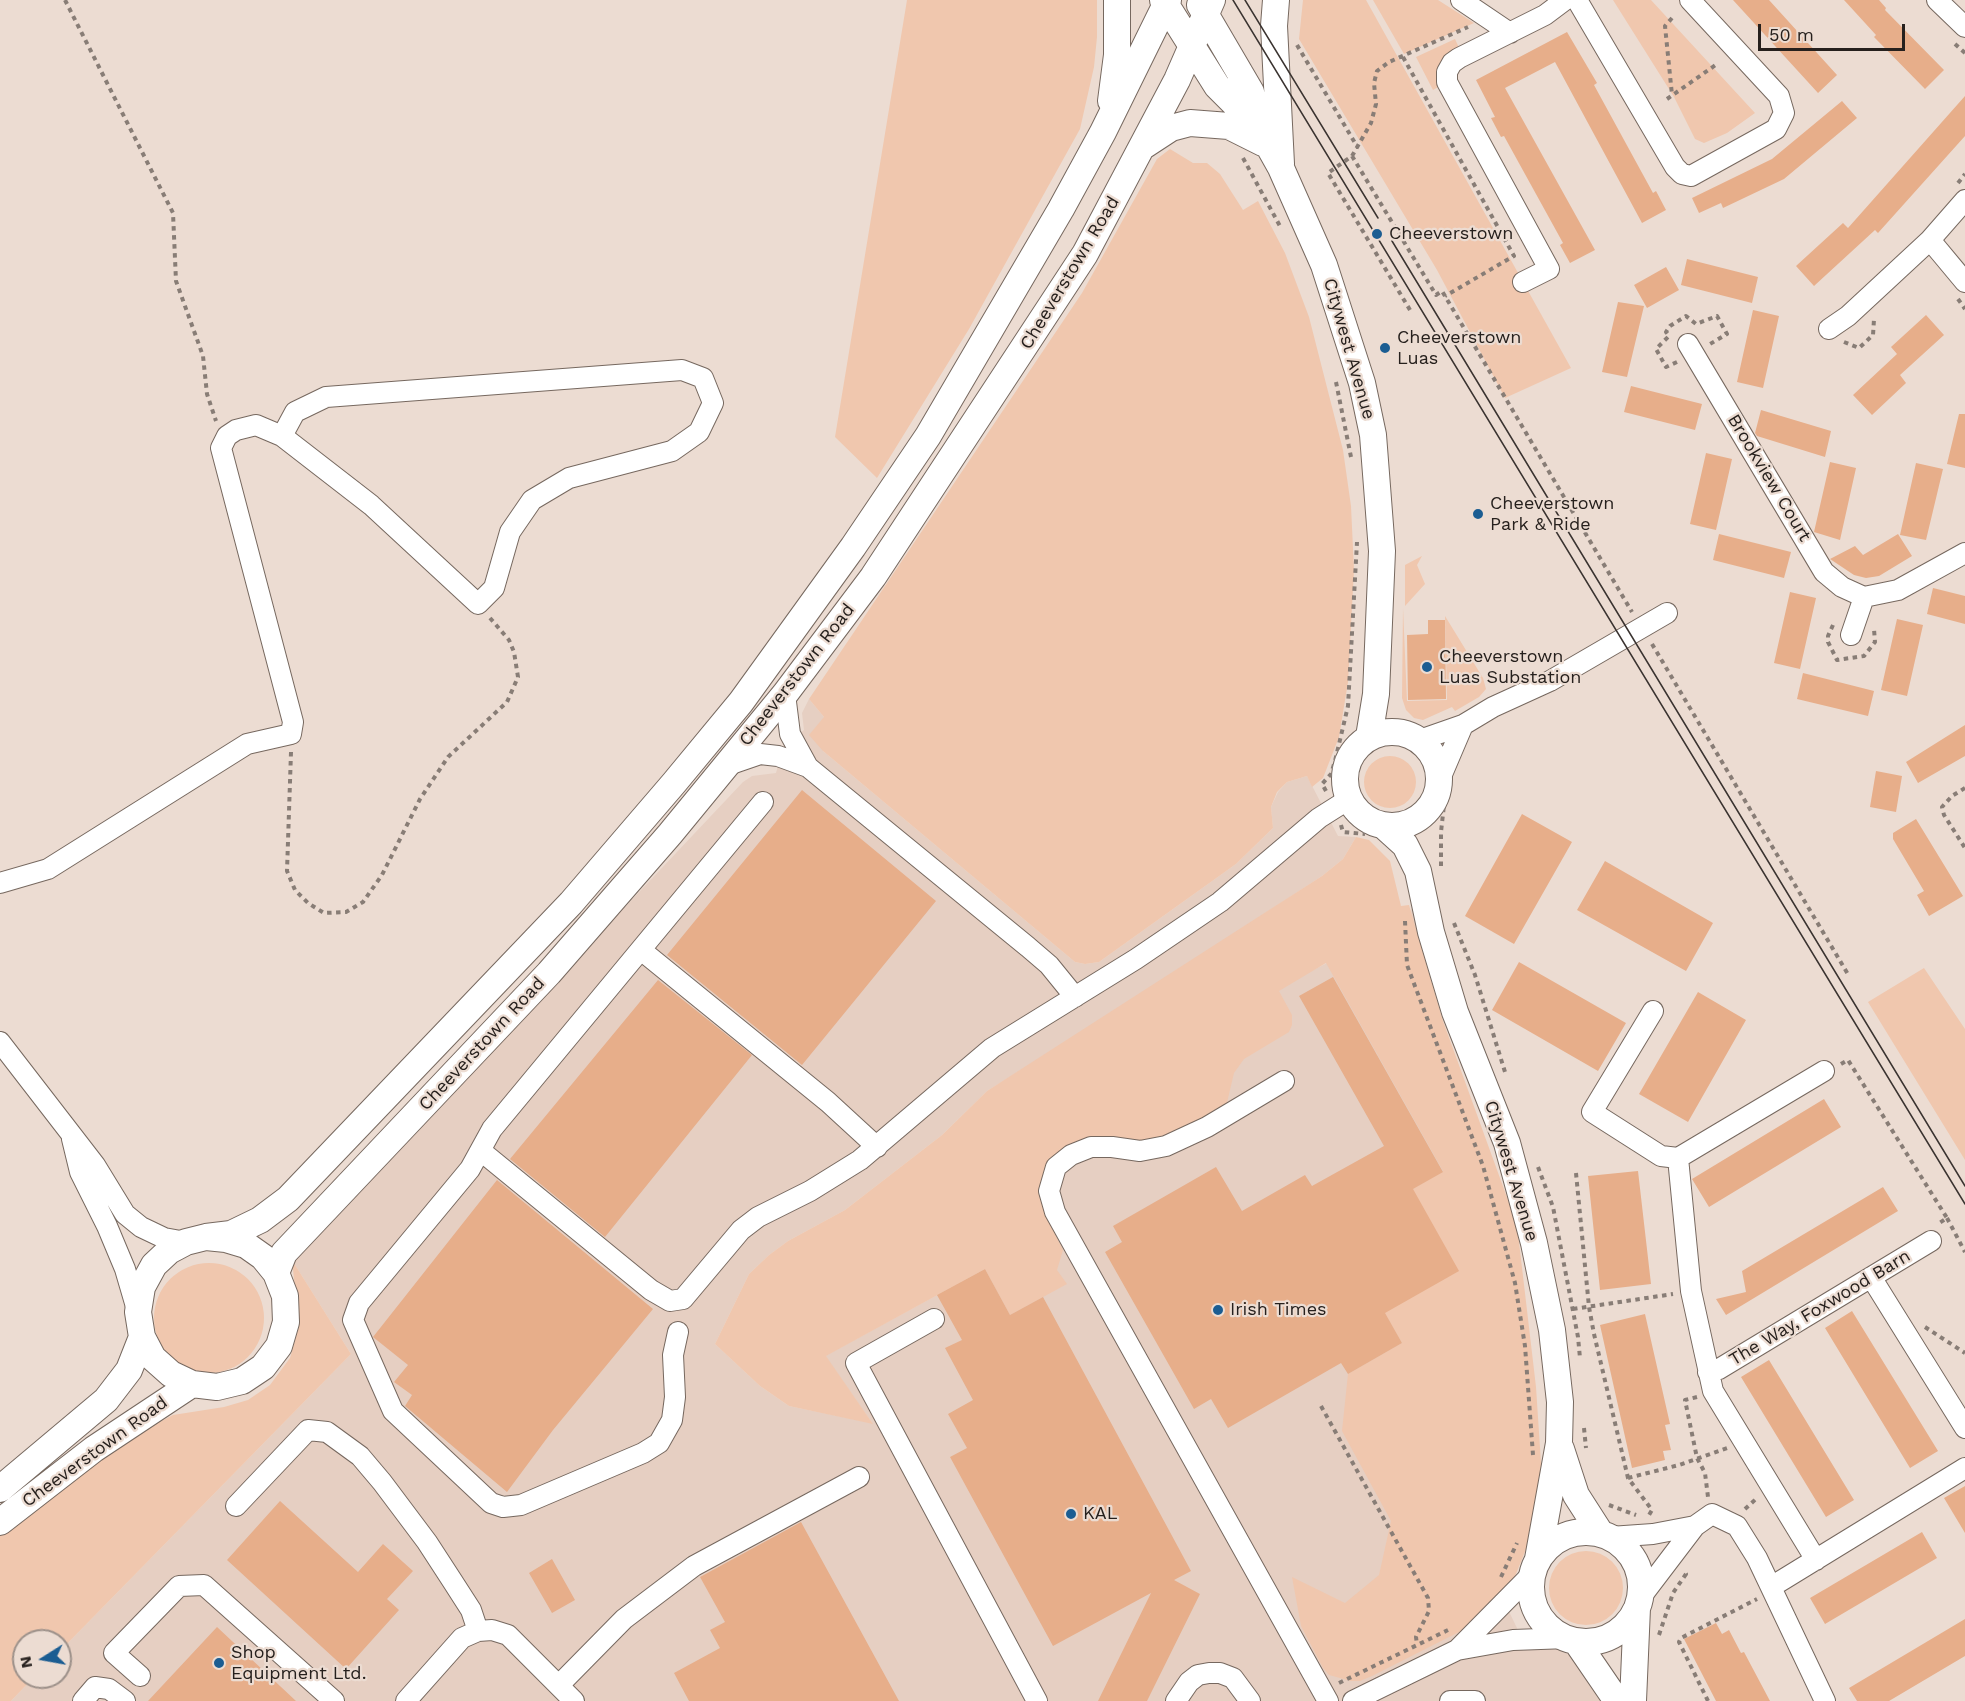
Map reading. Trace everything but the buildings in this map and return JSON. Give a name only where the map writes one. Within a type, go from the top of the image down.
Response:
[{"type":"main road","points":[[1109,119],[1117,55],[1117,0]]},
{"type":"main road","points":[[1142,147],[1171,128],[1201,123],[1229,126],[1269,147],[1276,0]]},
{"type":"main road","name":"Cheeverstown Road","points":[[196,1240],[226,1239],[246,1245],[263,1257],[276,1273],[285,1296],[286,1322],[279,1346],[263,1366],[242,1381],[217,1387],[192,1384],[171,1374],[153,1358],[142,1337],[138,1312],[142,1287],[154,1265],[169,1251],[196,1240],[231,1234],[260,1220],[288,1199],[571,903],[741,702],[853,547],[928,436],[996,324],[1109,119],[1166,1]]},
{"type":"main road","name":"Citywest Avenue","points":[[1166,1],[1192,47],[1226,98],[1269,147]]},
{"type":"main road","name":"Cheeverstown Road","points":[[276,1273],[284,1253],[549,973],[728,765],[873,577],[1020,357],[1085,254],[1192,47],[1205,5]]},
{"type":"main road","name":"Citywest Avenue","points":[[1205,5],[1251,92],[1269,147],[1324,265],[1362,383],[1372,435],[1382,551],[1376,694],[1369,737]]},
{"type":"main road","points":[[1376,694],[1392,721],[1415,737],[1437,762],[1440,779],[1435,799],[1423,815],[1398,826],[1378,831],[1369,821],[1342,803],[1345,771],[1349,757],[1369,737],[1382,732],[1415,737]]},
{"type":"main road","name":"Citywest Avenue","points":[[1418,871],[1423,815]]},
{"type":"main road","name":"Citywest Avenue","points":[[1378,831],[1405,845],[1418,871],[1431,932],[1455,1012],[1506,1143],[1534,1243],[1552,1330],[1560,1402],[1559,1443],[1535,1566]]},
{"type":"main road","name":"Cheeverstown Road","points":[[0,1489],[106,1400],[129,1370],[142,1337]]},
{"type":"main road","name":"Cheeverstown Road","points":[[0,1522],[94,1449],[192,1384]]},
{"type":"main road","name":"Citywest Avenue","points":[[1559,1443],[1576,1495],[1605,1535]]},
{"type":"main road","points":[[1617,1701],[1572,1640],[1546,1625],[1536,1610],[1531,1592],[1535,1566],[1554,1543],[1572,1533],[1590,1532],[1605,1535],[1626,1549],[1636,1563],[1641,1580],[1633,1701]]},
{"type":"main road","points":[[1572,1640],[1593,1642],[1610,1637],[1624,1627],[1639,1602]]},
{"type":"street","points":[[1461,0],[1510,33]]},
{"type":"street","points":[[1524,282],[1549,269],[1447,82],[1447,72],[1452,63],[1558,7],[1565,0]]},
{"type":"street","points":[[1577,0],[1675,167],[1682,174],[1691,176],[1776,129],[1784,113],[1779,96],[1690,0]]},
{"type":"street","points":[[1937,0],[1965,27]]},
{"type":"street","points":[[1829,329],[1848,316],[1930,240],[1965,200]]},
{"type":"street","points":[[1930,240],[1965,282]]},
{"type":"street","name":"Brookview Court","points":[[1688,344],[1824,572],[1842,587],[1864,597]]},
{"type":"street","points":[[0,883],[48,869],[247,744],[291,734],[293,722],[221,448],[227,436],[236,430],[256,425],[282,436],[371,505],[478,604],[494,588],[510,532],[532,500],[569,478],[672,451],[699,432],[713,403],[703,378],[682,370],[326,397],[295,412],[282,436]]},
{"type":"street","points":[[1851,634],[1864,597],[1898,590],[1965,553]]},
{"type":"street","points":[[1415,737],[1463,725],[1493,707],[1550,681],[1667,613]]},
{"type":"street","points":[[785,694],[790,734],[808,766],[1049,965],[1075,997]]},
{"type":"street","points":[[1440,779],[1463,725]]},
{"type":"street","points":[[728,765],[760,754],[777,756],[808,766]]},
{"type":"street","points":[[678,1332],[673,1354],[675,1397],[672,1420],[659,1443],[643,1453],[521,1504],[503,1507],[491,1503],[393,1411],[353,1320],[361,1301],[470,1169],[492,1129],[763,802]]},
{"type":"street","points":[[481,1151],[651,1290],[670,1301],[689,1296],[718,1256],[741,1230],[758,1217],[810,1191],[877,1147],[992,1048],[1075,997],[1220,902],[1342,803]]},
{"type":"street","points":[[641,950],[828,1102],[877,1147]]},
{"type":"street","points":[[1653,1011],[1592,1112],[1661,1156],[1678,1158],[1824,1071]]},
{"type":"street","points":[[0,1042],[96,1165],[125,1214],[141,1227],[164,1238],[196,1240]]},
{"type":"street","points":[[1284,1081],[1207,1127],[1166,1146],[1140,1151],[1091,1147],[1071,1155],[1056,1167],[1049,1191],[1061,1223],[1325,1696]]},
{"type":"street","points":[[70,1132],[80,1172],[116,1247],[138,1312]]},
{"type":"street","points":[[1678,1158],[1691,1291],[1713,1391],[1816,1560]]},
{"type":"street","name":"The Way, Foxwood Barn","points":[[1708,1372],[1719,1369],[1931,1241]]},
{"type":"street","points":[[1871,1277],[1965,1428]]},
{"type":"street","points":[[934,1319],[856,1363],[1037,1701]]},
{"type":"street","points":[[236,1506],[308,1430],[327,1432],[360,1456],[382,1482],[440,1562],[471,1610],[478,1631]]},
{"type":"street","points":[[1772,1589],[1965,1468]]},
{"type":"street","points":[[559,1685],[624,1619],[694,1566],[858,1477]]},
{"type":"street","points":[[1639,1602],[1695,1526],[1712,1514],[1734,1524],[1747,1540],[1825,1701]]},
{"type":"street","points":[[1605,1535],[1653,1534],[1695,1526]]},
{"type":"street","points":[[1457,1650],[1535,1566]]},
{"type":"street","points":[[140,1676],[114,1653],[179,1586],[204,1584],[334,1701]]},
{"type":"street","points":[[406,1701],[462,1638],[478,1631],[492,1630],[508,1635],[574,1701]]},
{"type":"street","points":[[1353,1701],[1457,1650],[1513,1640],[1572,1640]]},
{"type":"street","points":[[1176,1701],[1198,1675],[1209,1673],[1220,1673],[1233,1678],[1250,1701]]},
{"type":"street","points":[[83,1701],[95,1687],[109,1689],[124,1701]]},
{"type":"street","points":[[1450,1701],[1475,1701]]},
{"type":"path","points":[[65,0],[173,213],[176,281],[203,356],[213,417],[227,436]]},
{"type":"path","points":[[1672,18],[1665,26],[1672,95]]},
{"type":"path","points":[[1410,310],[1328,173],[1352,156],[1374,117],[1376,104],[1374,83],[1377,71],[1389,62],[1469,27]]},
{"type":"path","points":[[1293,38],[1358,148]]},
{"type":"path","points":[[1403,57],[1514,256],[1445,296]]},
{"type":"path","points":[[1667,99],[1717,64]]},
{"type":"path","points":[[1242,156],[1281,229]]},
{"type":"path","points":[[1352,156],[1436,295]]},
{"type":"path","points":[[1336,381],[1351,459]]},
{"type":"path","points":[[1357,541],[1348,706],[1344,734],[1333,768],[1322,784],[1342,803],[1343,832],[1378,831]]},
{"type":"path","points":[[291,734],[287,872],[295,890],[308,903],[324,913],[346,912],[363,902],[382,875],[420,799],[448,757],[507,702],[518,677],[514,652],[509,640],[478,604]]},
{"type":"path","points":[[1965,788],[1952,796],[1942,807],[1944,815],[1965,848]]},
{"type":"path","points":[[1405,918],[1404,954],[1407,965],[1483,1166],[1515,1283],[1525,1346],[1533,1463]]},
{"type":"path","points":[[1824,1071],[1848,1060],[1947,1218],[1965,1252]]},
{"type":"path","points":[[1576,1173],[1589,1307],[1628,1478],[1652,1510],[1648,1515]]},
{"type":"path","points":[[1931,1241],[1926,1233],[1947,1218]]},
{"type":"path","points":[[1573,1310],[1691,1291]]},
{"type":"path","points":[[1902,1326],[1912,1322],[1928,1328],[1954,1348],[1965,1353]]},
{"type":"path","points":[[1712,1514],[1707,1507],[1706,1473],[1697,1458],[1685,1400],[1713,1391]]},
{"type":"path","points":[[1321,1406],[1428,1598],[1429,1611],[1416,1637],[1417,1645]]},
{"type":"path","points":[[1628,1478],[1679,1465],[1727,1448],[1743,1439]]},
{"type":"path","points":[[1734,1524],[1749,1503],[1773,1489]]},
{"type":"path","points":[[1657,1644],[1673,1593],[1686,1574],[1680,1569]]},
{"type":"path","points":[[1708,1701],[1679,1642],[1682,1638],[1772,1589]]},
{"type":"path","points":[[1325,1696],[1417,1645],[1455,1627]]},
{"type":"shaded area","points":[[907,0],[1097,0],[1097,37],[1094,67],[1080,129],[969,329],[877,478],[835,437]]},
{"type":"shaded area","points":[[1303,0],[1366,0],[1571,368],[1505,398],[1437,270],[1299,39]]},
{"type":"shaded area","points":[[1373,0],[1438,0],[1474,23],[1404,54]]},
{"type":"shaded area","points":[[1613,0],[1651,0],[1755,113],[1727,133],[1704,143],[1695,139],[1674,97]]},
{"type":"shaded area","points":[[1455,39],[1460,50],[1445,83],[1433,90],[1416,57]]},
{"type":"shaded area","points":[[1170,149],[1193,163],[1207,163],[1220,174],[1243,210],[1258,201],[1285,253],[1309,317],[1343,450],[1351,506],[1354,570],[1348,682],[1339,737],[1323,778],[1312,787],[1307,776],[1287,782],[1277,792],[1271,807],[1273,828],[1236,864],[1099,962],[1085,964],[1075,962],[823,751],[809,735],[824,717],[809,699],[1082,293],[1157,159]]},
{"type":"shaded area","points":[[1422,556],[1417,565],[1425,584],[1405,606],[1405,565]]},
{"type":"shaded area","points":[[1403,608],[1407,701],[1447,700],[1445,616],[1483,678],[1486,689],[1479,697],[1455,711],[1452,707],[1423,720],[1414,718],[1406,710],[1402,698]]},
{"type":"shaded area","points":[[809,699],[824,717],[823,751],[1075,962],[1085,964],[1099,962],[1236,864],[1273,828],[1271,807],[1278,792],[1287,782],[1307,776],[1338,836],[1356,837],[1343,859],[1322,876],[1099,1022],[987,1091],[942,1135],[845,1210],[788,1241],[769,1255],[749,1274],[715,1344],[760,1386],[789,1406],[872,1423],[825,1356],[985,1269],[1024,1217],[1030,1178],[1264,995],[1327,963],[1412,909],[1501,1268],[1492,1576],[1527,1649],[1556,1648],[1596,1669],[1610,1701],[11,1701],[22,1689],[72,1689],[72,1639],[351,1354],[292,1260],[743,782],[752,776],[776,773],[783,748],[804,730],[802,713]]},
{"type":"shaded area","points":[[1390,756],[1400,758],[1408,764],[1414,772],[1416,782],[1414,792],[1408,800],[1400,806],[1390,808],[1380,806],[1372,800],[1366,792],[1364,782],[1366,772],[1372,764],[1380,758]]},
{"type":"shaded area","points":[[1356,837],[1369,840],[1390,861],[1401,906],[1409,905],[1443,1021],[1517,1225],[1536,1387],[1543,1493],[1532,1534],[1516,1574],[1508,1586],[1463,1630],[1372,1676],[1360,1681],[1351,1681],[1329,1675],[1323,1668],[1301,1626],[1292,1577],[1345,1603],[1379,1575],[1391,1521],[1342,1431],[1348,1374],[1402,1343],[1384,1312],[1413,1189],[1443,1171],[1326,963],[1279,991],[1292,1015],[1289,1032],[1244,1059],[1234,1073],[1225,1111],[1171,1141],[1082,1145],[1046,1198],[1047,1218],[1063,1250],[1057,1270],[1067,1284],[1010,1315],[985,1269],[826,1356],[873,1424],[789,1406],[760,1386],[715,1344],[749,1274],[769,1255],[788,1241],[845,1210],[942,1135],[987,1091],[1322,876],[1343,859]]},
{"type":"shaded area","points":[[1924,968],[1965,1029],[1965,1160],[1868,1002]]},
{"type":"shaded area","points":[[292,1260],[351,1354],[72,1639],[72,1629],[12,1629],[12,1689],[22,1689],[11,1701],[0,1701],[0,1532],[117,1444],[173,1415],[224,1407],[248,1400],[270,1385],[290,1358],[299,1326]]},
{"type":"shaded area","points":[[209,1263],[230,1267],[248,1279],[260,1297],[264,1318],[260,1339],[248,1357],[230,1369],[209,1373],[188,1369],[170,1357],[158,1339],[154,1318],[158,1297],[170,1279],[188,1267]]},
{"type":"shaded area","points":[[1579,1551],[1593,1551],[1607,1557],[1617,1567],[1623,1581],[1623,1595],[1617,1609],[1607,1619],[1593,1625],[1579,1625],[1565,1619],[1555,1609],[1549,1595],[1549,1581],[1555,1567],[1565,1557]]},
{"type":"tram line","points":[[1233,0],[1965,1204]]},
{"type":"tram line","points":[[1245,0],[1378,218]]},
{"type":"tram line","points":[[1392,241],[1965,1186]]},
{"type":"place","name":"Cheeverstown","points":[[1377,234]]},
{"type":"place","name":"Cheeverstown Luas","points":[[1385,348]]},
{"type":"place","name":"Cheeverstown Park & Ride","points":[[1478,514]]},
{"type":"place","name":"Cheeverstown Luas Substation","points":[[1427,667]]},
{"type":"place","name":"Irish Times","points":[[1218,1310]]},
{"type":"place","name":"KAL","points":[[1071,1514]]},
{"type":"place","name":"Shop Equipment Ltd.","points":[[219,1663]]}]
